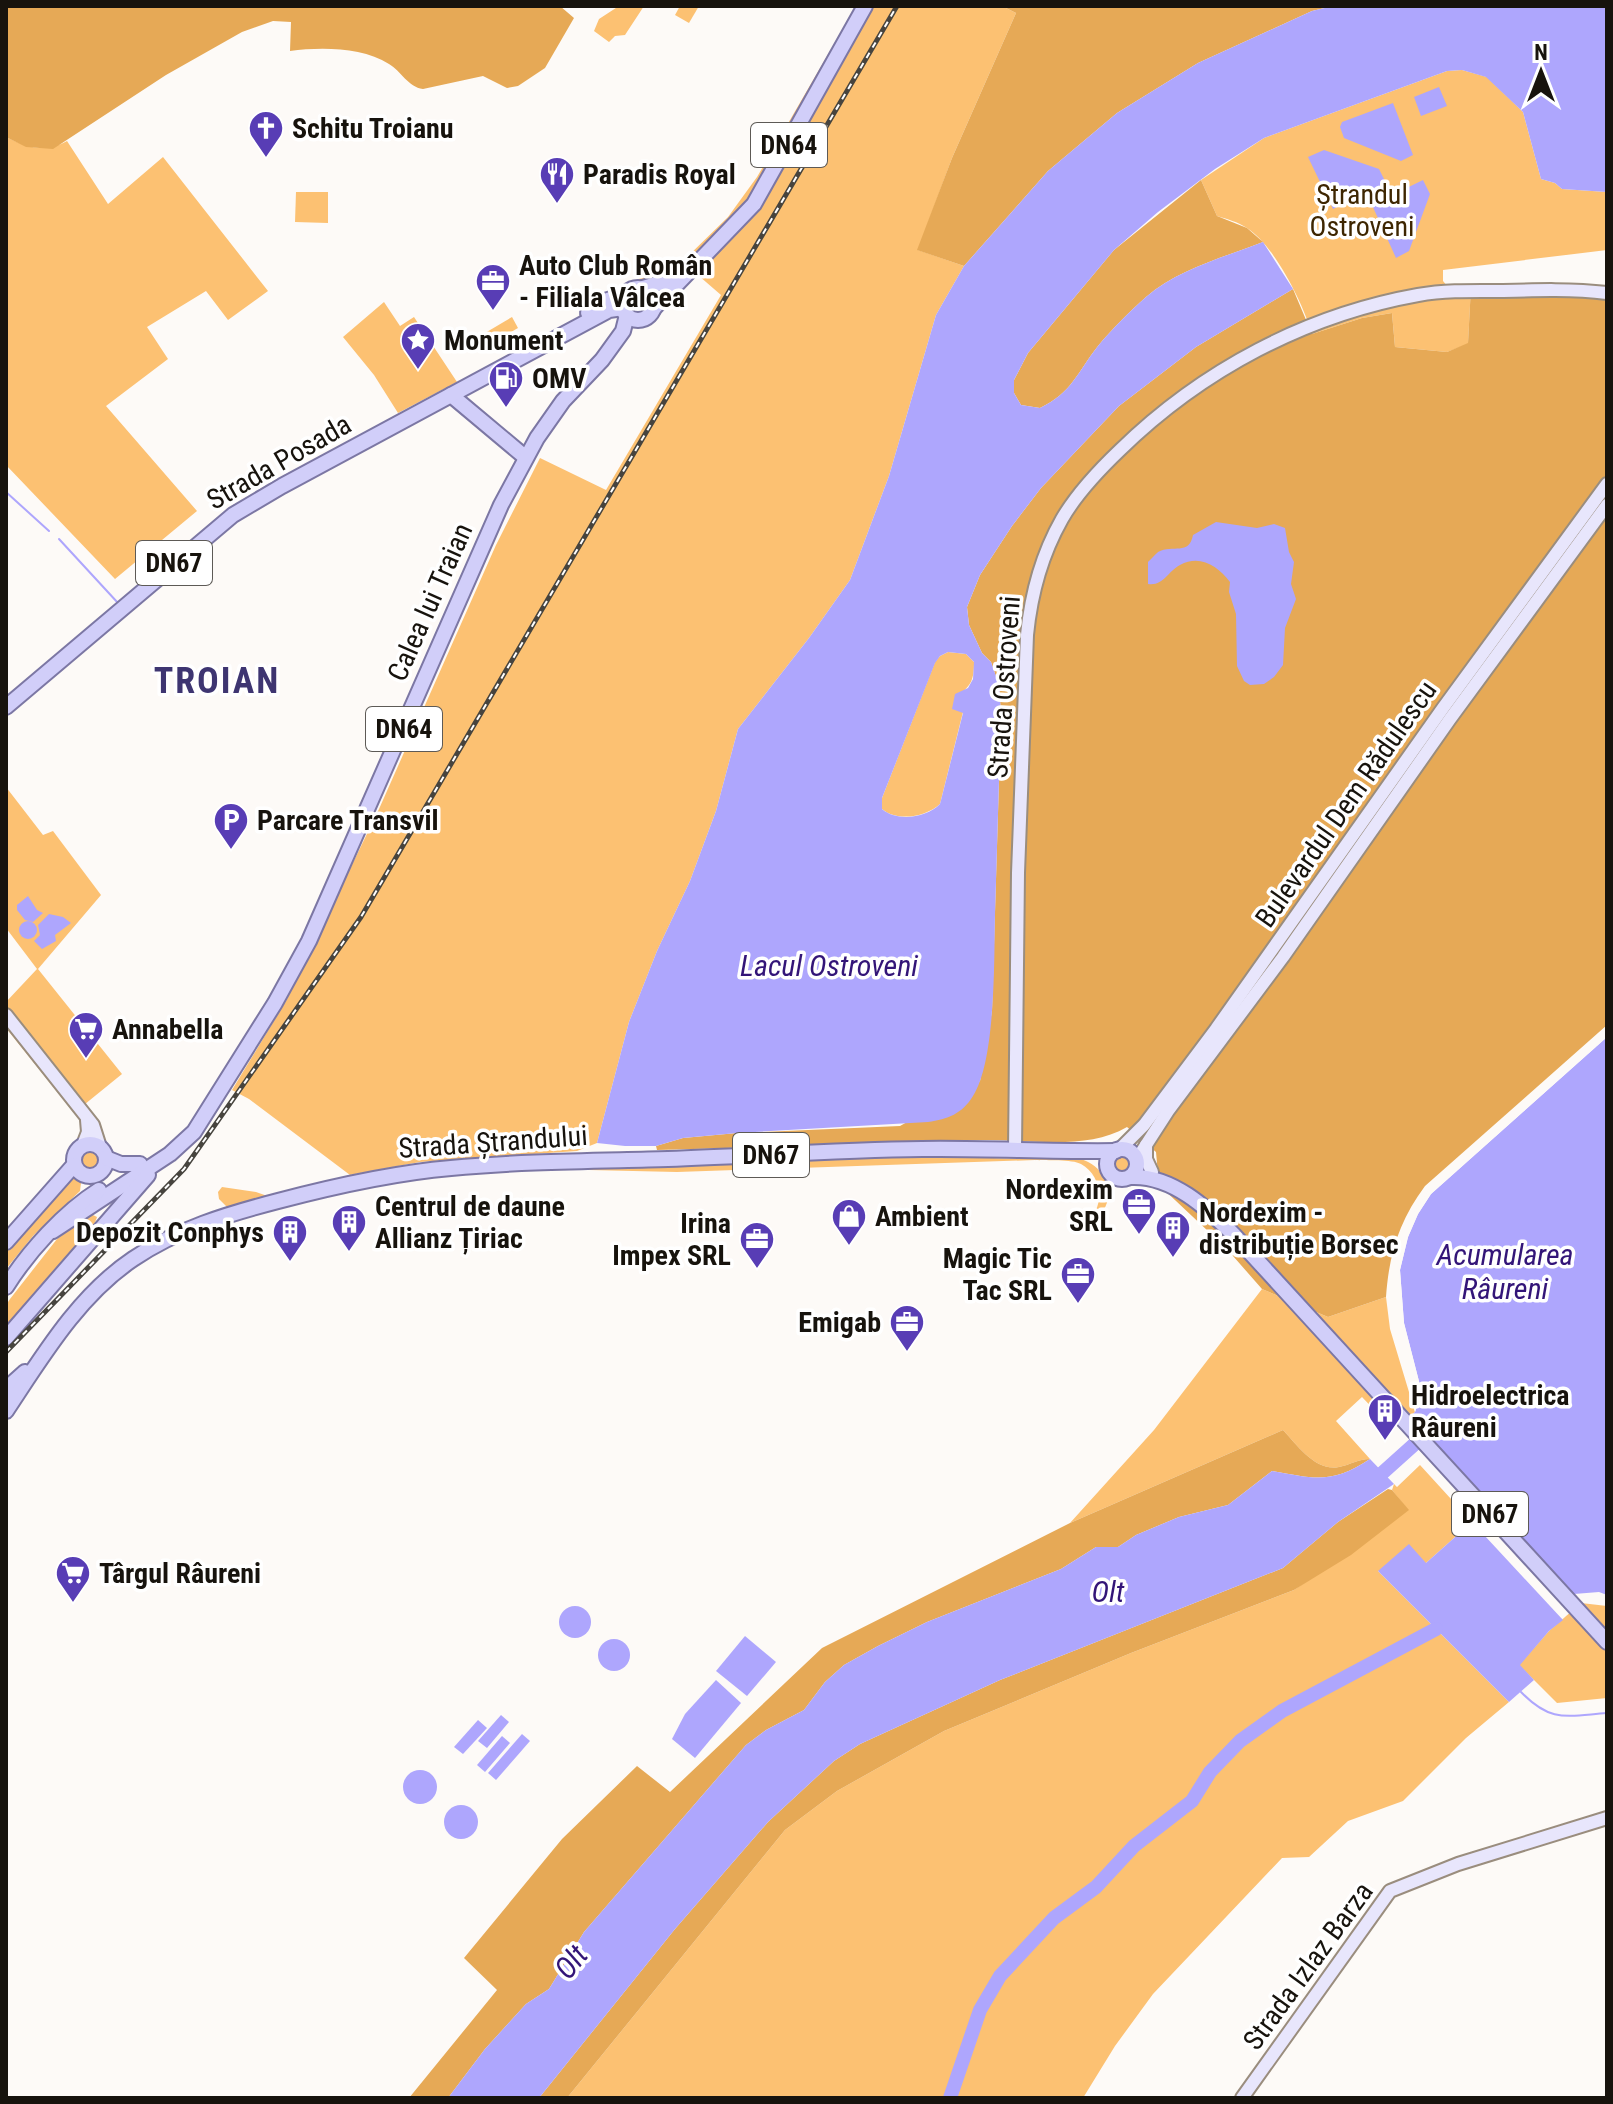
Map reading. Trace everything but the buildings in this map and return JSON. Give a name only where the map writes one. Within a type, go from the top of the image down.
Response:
[{"type":"main road","name":"Calea lui Traian","points":[[602,360],[616,351],[754,204],[865,6]]},
{"type":"main road","name":"Calea lui Traian","points":[[643,288],[667,280],[698,263]]},
{"type":"main road","points":[[643,288],[654,299],[650,314],[636,320],[626,306],[632,289],[643,288]]},
{"type":"main road","name":"Strada Ostroveni","points":[[1015,1149],[1018,887],[1027,635],[1040,568],[1052,538],[1075,499],[1140,429],[1176,400],[1226,367],[1315,323],[1389,301],[1449,291],[1607,293]]},
{"type":"main road","name":"Strada Posada","points":[[6,707],[233,515],[568,332],[605,301],[626,306]]},
{"type":"main road","name":"Calea lui Traian","points":[[87,1203],[159,1162],[194,1132],[275,1003],[309,941],[490,529],[525,457],[563,401],[602,360],[623,331],[626,306]]},
{"type":"main road","points":[[451,395],[525,457]]},
{"type":"main road","name":"Bulevardul Dem Rădulescu","points":[[1137,1159],[1140,1139],[1216,1029],[1443,708],[1607,484]]},
{"type":"main road","name":"Bulevardul Dem Rădulescu","points":[[1118,1150],[1140,1139],[1283,957],[1450,719],[1607,505]]},
{"type":"main road","points":[[6,1015],[96,1132],[103,1152],[100,1173],[79,1170]]},
{"type":"main road","name":"Calea lui Traian","points":[[6,1287],[38,1245],[53,1231],[179,1135],[218,1092]]},
{"type":"main road","points":[[86,1116],[88,1132],[83,1145],[76,1151],[79,1170],[87,1203],[103,1212],[107,1221]]},
{"type":"main road","points":[[1096,1151],[1140,1139],[1146,1159],[1158,1177]]},
{"type":"main road","points":[[83,1145],[92,1144],[121,1164],[140,1164]]},
{"type":"main road","name":"Strada Ștrandului","points":[[6,1411],[38,1362],[97,1290],[121,1267],[148,1250],[206,1223],[330,1187],[426,1171],[532,1162],[879,1150],[1130,1151],[1158,1177],[1206,1209],[1234,1235],[1607,1642]]},
{"type":"main road","points":[[1109,1172],[1109,1158],[1118,1150]]},
{"type":"main road","name":"Strada Ștrandului","points":[[1071,1151],[1095,1161],[1121,1179],[1158,1177]]},
{"type":"main road","points":[[1131,1177],[1137,1169],[1137,1159]]},
{"type":"main road","points":[[6,1338],[159,1162]]},
{"type":"main road","points":[[6,1242],[79,1170]]},
{"type":"main road","name":"DN67","points":[[6,1389],[38,1362]]},
{"type":"main road","name":"Strada Izlaz Barza","points":[[1242,2098],[1390,1891],[1458,1864],[1607,1818]]},
{"type":"green space","points":[[619,6],[644,6],[625,35],[615,36],[609,42],[594,31],[599,19]]},
{"type":"green space","points":[[680,6],[699,6],[689,23],[675,15]]},
{"type":"green space","points":[[856,6],[1002,6],[1016,13],[952,158],[918,250],[964,266],[936,315],[889,476],[850,580],[738,729],[716,811],[690,881],[657,951],[629,1022],[597,1143],[577,1151],[420,1162],[350,1175],[249,1099],[232,1090],[286,1001],[379,809],[496,545],[540,458],[606,490],[721,295],[684,263],[600,301],[633,281],[682,262],[728,217],[757,177]]},
{"type":"green space","name":"Ștrandul Ostroveni","points":[[1462,70],[1487,77],[1523,112],[1541,179],[1555,183],[1562,189],[1607,192],[1607,250],[1443,270],[1443,281],[1448,287],[1471,286],[1468,344],[1447,352],[1395,347],[1392,313],[1362,318],[1312,334],[1295,291],[1267,247],[1247,228],[1217,216],[1201,180],[1264,138],[1447,71]]},
{"type":"green space","points":[[6,137],[36,148],[67,141],[108,204],[163,157],[268,291],[228,320],[206,291],[147,327],[168,359],[106,406],[197,511],[115,579],[6,465]]},
{"type":"green space","points":[[296,192],[328,192],[328,223],[295,222]]},
{"type":"green space","points":[[384,302],[400,326],[414,317],[457,382],[398,413],[374,375],[343,337]]},
{"type":"green space","points":[[512,317],[518,328],[490,344],[485,333]]},
{"type":"green space","points":[[948,652],[966,654],[974,662],[974,668],[969,685],[958,695],[963,712],[940,804],[927,812],[895,816],[882,809],[882,798],[935,662]]},
{"type":"green space","points":[[6,787],[43,835],[53,831],[101,895],[38,969],[122,1074],[74,1113],[6,1028],[6,1002],[37,969],[6,928]]},
{"type":"green space","points":[[90,1149],[98,1152],[101,1160],[98,1168],[90,1171],[82,1168],[79,1160],[82,1152]]},
{"type":"green space","points":[[967,1155],[1006,1159],[1062,1156],[1083,1160],[1100,1171],[1106,1181],[1107,1204],[1103,1211],[1096,1210],[1099,1191],[1092,1173],[1077,1162],[1065,1161],[677,1172],[589,1170],[586,1167]]},
{"type":"green space","points":[[1122,1155],[1131,1164],[1122,1173],[1113,1164]]},
{"type":"green space","points":[[72,1177],[81,1183],[80,1191],[33,1236],[6,1269],[6,1249]]},
{"type":"green space","points":[[222,1187],[273,1198],[230,1210],[219,1199],[218,1192]]},
{"type":"green space","points":[[89,1213],[97,1217],[92,1229],[56,1276],[6,1332],[6,1305],[10,1299],[57,1239]]},
{"type":"green space","points":[[1262,1289],[1328,1317],[1386,1297],[1390,1329],[1415,1412],[1409,1417],[1398,1406],[1382,1418],[1362,1397],[1336,1421],[1370,1459],[1339,1467],[1323,1465],[1308,1456],[1283,1430],[1070,1523],[1154,1430]]},
{"type":"green space","points":[[1420,1465],[1472,1522],[1426,1563],[1378,1571],[1509,1702],[1466,1738],[1403,1801],[1348,1821],[1309,1857],[1282,1858],[1153,1994],[1115,2046],[1083,2098],[567,2098],[785,1830],[837,1791],[944,1731],[1131,1653],[1294,1590],[1408,1510],[1392,1490],[1394,1484],[1397,1487]]},
{"type":"green space","points":[[1581,1603],[1607,1606],[1607,1698],[1557,1703],[1519,1665],[1549,1631]]},
{"type":"shaded area","points":[[6,6],[560,6],[574,18],[545,68],[518,86],[507,88],[483,76],[423,89],[413,85],[389,64],[366,54],[328,49],[290,51],[291,22],[273,21],[242,32],[166,75],[53,149],[26,147],[6,137]]},
{"type":"shaded area","points":[[1002,6],[1333,6],[1312,11],[1198,63],[1117,113],[1048,171],[964,266],[917,250],[952,158],[1016,13]]},
{"type":"shaded area","points":[[1201,180],[1217,216],[1247,228],[1263,242],[1202,265],[1159,287],[1109,333],[1060,396],[1040,408],[1021,405],[1014,393],[1014,380],[1028,353],[1114,250]]},
{"type":"shaded area","points":[[1607,285],[1607,1025],[1425,1186],[1408,1212],[1397,1238],[1386,1297],[1328,1317],[1262,1289],[1226,1248],[1159,1185],[1156,1152],[1127,1127],[1094,1139],[1057,1142],[983,1140],[657,1150],[656,1146],[683,1138],[900,1126],[980,1081],[992,1011],[1001,714],[999,685],[991,662],[982,653],[969,625],[967,607],[980,575],[1012,526],[1041,488],[1119,406],[1196,347],[1293,289],[1312,334],[1362,318],[1392,313],[1395,347],[1447,352],[1468,343],[1471,286]]},
{"type":"shaded area","points":[[1283,1430],[1308,1456],[1323,1465],[1339,1467],[1370,1459],[1334,1476],[1301,1476],[1272,1471],[1228,1505],[1179,1517],[1136,1535],[1118,1547],[1096,1547],[1061,1569],[927,1622],[844,1665],[825,1682],[804,1710],[766,1730],[746,1745],[584,1932],[549,1989],[526,2004],[485,2049],[448,2098],[409,2098],[497,1990],[464,1958],[562,1839],[637,1766],[670,1792],[822,1648],[1070,1523]]},
{"type":"shaded area","points":[[1388,1489],[1409,1510],[1351,1555],[1294,1590],[1131,1653],[944,1731],[837,1791],[785,1830],[567,2098],[539,2098],[675,1929],[768,1822],[834,1761],[860,1744],[1000,1680],[1283,1568],[1338,1522]]},
{"type":"water","name":"Lacul Ostroveni","points":[[1333,6],[1607,6],[1607,192],[1562,189],[1555,183],[1541,179],[1523,112],[1486,77],[1462,70],[1447,71],[1264,138],[1215,169],[1114,250],[1028,353],[1014,380],[1014,393],[1021,405],[1040,408],[1060,396],[1103,340],[1140,302],[1172,279],[1202,265],[1263,242],[1293,289],[1196,347],[1119,406],[1041,488],[1012,526],[980,575],[967,607],[969,625],[982,653],[991,662],[999,685],[1001,714],[994,982],[986,1059],[973,1096],[954,1115],[928,1122],[737,1133],[683,1138],[656,1146],[597,1143],[629,1022],[657,951],[690,881],[716,811],[738,729],[850,580],[889,476],[936,315],[964,266],[1048,171],[1117,113],[1198,63],[1312,11]],"holes":[[[948,652],[966,654],[974,662],[973,679],[968,688],[955,694],[952,709],[963,713],[940,804],[927,813],[911,817],[888,813],[882,809],[882,798],[935,663]]]},
{"type":"water","points":[[1439,87],[1447,106],[1421,116],[1414,97]]},
{"type":"water","points":[[1393,103],[1413,155],[1401,161],[1344,138],[1340,127],[1342,122]]},
{"type":"water","points":[[1324,150],[1379,169],[1386,183],[1333,209],[1308,157]]},
{"type":"water","points":[[1423,180],[1430,194],[1409,251],[1396,258],[1372,205]]},
{"type":"water","points":[[1216,522],[1257,528],[1274,524],[1285,528],[1294,562],[1291,584],[1296,599],[1285,628],[1283,665],[1264,684],[1250,685],[1244,681],[1237,666],[1236,614],[1229,592],[1230,582],[1220,571],[1201,561],[1187,562],[1158,583],[1148,584],[1148,562],[1158,552],[1188,545],[1193,535]]},
{"type":"water","points":[[28,896],[37,910],[43,913],[33,922],[25,920],[17,910],[17,905]]},
{"type":"water","points":[[49,914],[63,917],[71,923],[55,935],[56,941],[42,949],[34,941],[40,935],[38,925]]},
{"type":"water","points":[[28,921],[37,930],[28,939],[19,930]]},
{"type":"water","name":"Acumularea Râureni","points":[[1607,1037],[1607,1595],[1599,1592],[1574,1594],[1409,1417],[1415,1412],[1422,1393],[1404,1323],[1400,1270],[1408,1237],[1431,1194]]},
{"type":"water","name":"Olt","points":[[1370,1459],[1394,1484],[1338,1522],[1283,1568],[1000,1680],[860,1744],[834,1761],[768,1822],[675,1929],[539,2098],[448,2098],[485,2049],[526,2004],[549,1989],[584,1932],[746,1745],[766,1730],[804,1710],[825,1682],[844,1665],[927,1622],[1061,1569],[1096,1547],[1118,1547],[1136,1535],[1179,1517],[1228,1505],[1272,1471],[1301,1476],[1334,1476]]},
{"type":"water","points":[[1472,1522],[1563,1620],[1549,1631],[1520,1665],[1534,1680],[1509,1702],[1378,1571],[1409,1544],[1426,1563]]},
{"type":"water","points":[[575,1606],[586,1611],[591,1622],[586,1633],[575,1638],[564,1633],[559,1622],[564,1611]]},
{"type":"water","points":[[745,1636],[776,1662],[747,1696],[716,1671]]},
{"type":"water","points":[[614,1639],[625,1644],[630,1655],[625,1666],[614,1671],[603,1666],[598,1655],[603,1644]]},
{"type":"water","points":[[716,1680],[741,1703],[695,1758],[672,1739],[685,1714]]},
{"type":"water","points":[[501,1715],[509,1722],[487,1748],[478,1741]]},
{"type":"water","points":[[478,1720],[487,1728],[463,1754],[454,1747]]},
{"type":"water","points":[[522,1734],[530,1741],[496,1780],[488,1773]]},
{"type":"water","points":[[502,1736],[510,1743],[485,1772],[477,1765]]},
{"type":"water","points":[[420,1770],[432,1775],[437,1787],[432,1799],[420,1804],[408,1799],[403,1787],[408,1775]]},
{"type":"water","points":[[461,1805],[473,1810],[478,1822],[473,1834],[461,1839],[449,1834],[444,1822],[449,1810]]},
{"type":"pier","points":[[1607,1033],[1607,1037],[1431,1194],[1418,1214],[1408,1237],[1400,1270],[1404,1323],[1422,1393],[1415,1412],[1413,1406],[1418,1393],[1400,1323],[1396,1270],[1404,1236],[1414,1212],[1428,1191]]},
{"type":"waterway","points":[[6,492],[49,531]]},
{"type":"waterway","points":[[59,539],[118,603]]},
{"type":"waterway","name":"Olt","points":[[1369,1485],[1428,1432]]},
{"type":"waterway","points":[[950,2098],[980,2010],[1000,1976],[1054,1918],[1096,1887],[1134,1846],[1192,1801],[1210,1772],[1240,1741],[1282,1711],[1436,1629]]},
{"type":"waterway","points":[[1521,1692],[1541,1709],[1551,1713],[1570,1716],[1607,1713]]},
{"type":"railway","points":[[6,1352],[184,1169],[361,917],[897,6]]},
{"type":"place","name":"Schitu Troianu","points":[[266,159]]},
{"type":"place","name":"Paradis Royal","points":[[557,205]]},
{"type":"place","name":"Auto Club Român - Filiala Vâlcea","points":[[493,312]]},
{"type":"place","name":"Monument","points":[[418,371]]},
{"type":"place","name":"OMV","points":[[506,409]]},
{"type":"place","name":"Parcare Transvil","points":[[231,851]]},
{"type":"place","name":"Annabella","points":[[86,1060]]},
{"type":"place","name":"Nordexim SRL","points":[[1139,1236]]},
{"type":"place","name":"Ambient","points":[[849,1247]]},
{"type":"place","name":"Centrul de daune Allianz Țiriac","points":[[349,1253]]},
{"type":"place","name":"Nordexim - distribuție Borsec","points":[[1173,1259]]},
{"type":"place","name":"Depozit Conphys","points":[[290,1263]]},
{"type":"place","name":"Irina Impex SRL","points":[[757,1270]]},
{"type":"place","name":"Magic Tic Tac SRL","points":[[1078,1305]]},
{"type":"place","name":"Emigab","points":[[907,1353]]},
{"type":"place","name":"Hidroelectrica Râureni","points":[[1385,1442]]},
{"type":"place","name":"Târgul Râureni","points":[[73,1604]]},
{"type":"district","name":"TROIAN","points":[[217,681]]}]
